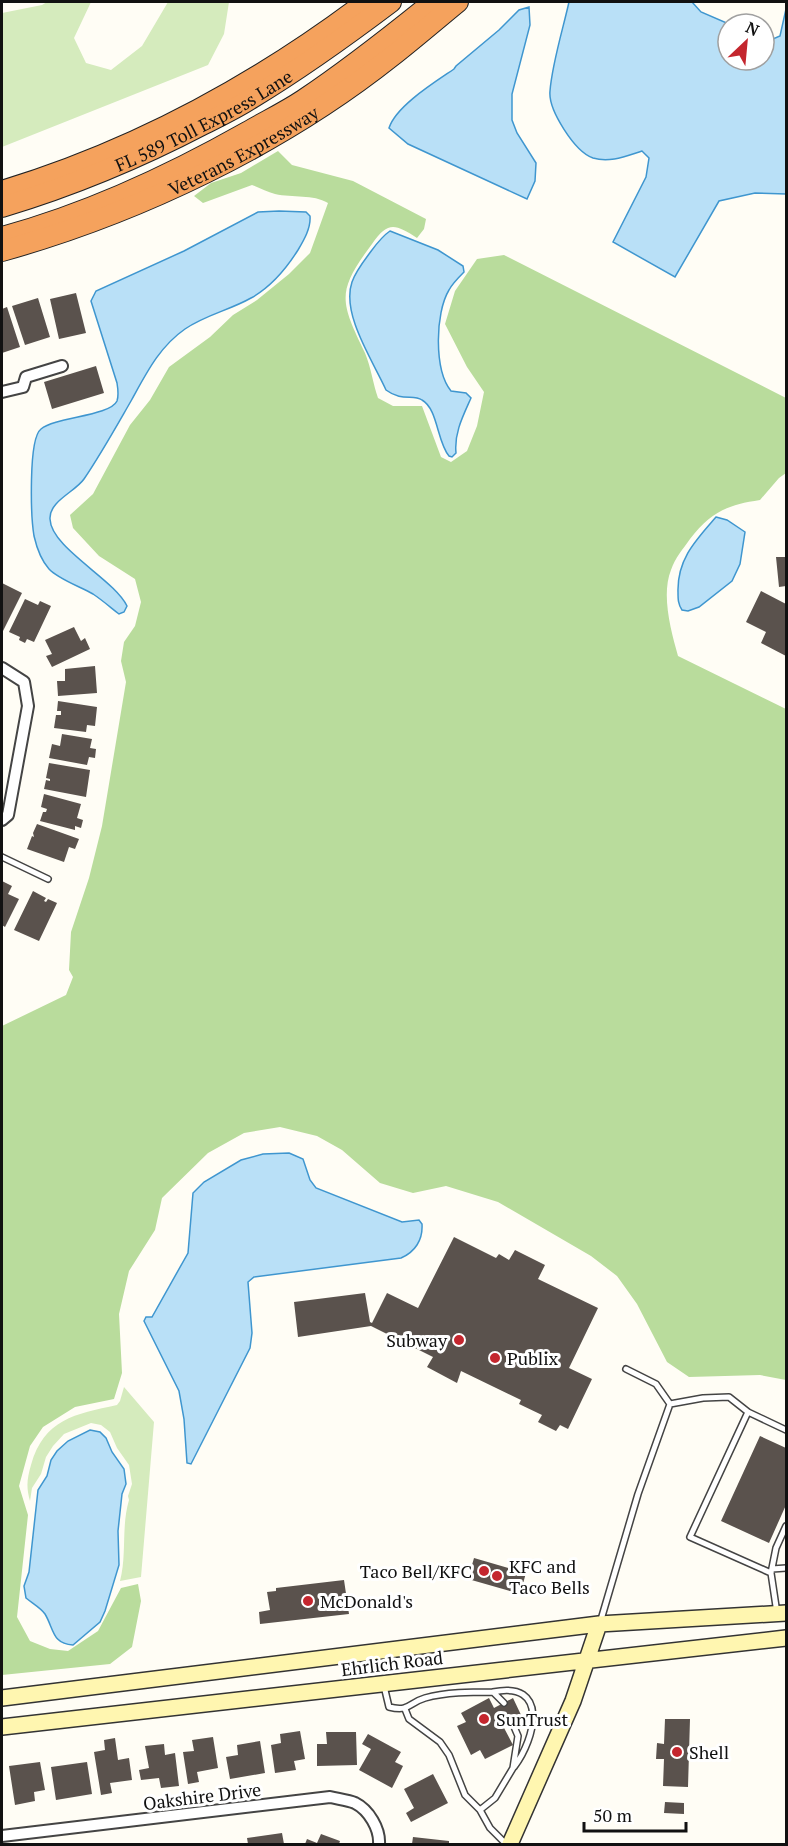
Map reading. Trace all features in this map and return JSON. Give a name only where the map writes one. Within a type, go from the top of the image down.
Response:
[{"type":"highway","points":[[2,191],[115,151],[182,118],[243,86],[326,32],[366,2]]},
{"type":"highway","name":"FL 589 Toll Express Lane","points":[[2,207],[108,170],[165,144],[251,99],[324,51],[391,2]]},
{"type":"highway","name":"FL 589 Toll Express Lane","points":[[2,237],[32,229],[113,198],[204,156],[302,101],[386,40],[433,2]]},
{"type":"highway","name":"Veterans Expressway","points":[[2,251],[32,243],[113,214],[206,172],[278,133],[390,58],[458,2]]},
{"type":"main road","name":"Ehrlich Road","points":[[2,1698],[599,1624],[782,1613]]},
{"type":"main road","points":[[508,1845],[564,1724],[599,1624]]},
{"type":"main road","name":"Ehrlich Road","points":[[2,1727],[786,1638]]},
{"type":"street","points":[[2,392],[23,387],[26,377],[62,366]]},
{"type":"street","points":[[2,668],[24,682],[28,706],[8,815],[2,820]]},
{"type":"street","name":"Oakshire Drive","points":[[2,1836],[330,1797],[355,1803],[373,1821],[379,1845]]},
{"type":"lane","points":[[2,857],[48,879]]},
{"type":"lane","points":[[626,1369],[656,1384],[670,1404]]},
{"type":"lane","points":[[670,1404],[703,1398],[729,1397],[748,1412],[786,1430]]},
{"type":"lane","points":[[599,1624],[639,1494],[670,1404]]},
{"type":"lane","points":[[748,1412],[690,1537],[772,1571],[786,1568]]},
{"type":"lane","points":[[782,1613],[772,1571],[776,1548],[786,1526]]},
{"type":"lane","points":[[383,1684],[389,1707],[400,1710],[423,1699],[506,1689],[521,1694],[529,1701],[534,1714],[530,1740],[495,1798],[480,1810]]},
{"type":"lane","points":[[493,1692],[504,1703]]},
{"type":"lane","points":[[405,1709],[409,1719],[440,1742],[449,1755],[465,1795],[480,1810],[490,1828],[508,1845]]},
{"type":"lane","points":[[512,1722],[518,1736],[513,1768]]},
{"type":"green space","points":[[47,2],[91,2],[74,38],[86,63],[111,70],[142,46],[168,2],[229,2],[224,34],[208,65],[2,147],[2,13]]},
{"type":"green space","points":[[278,151],[292,165],[353,181],[426,219],[424,229],[417,238],[397,228],[387,228],[383,231],[352,274],[347,286],[347,308],[350,321],[367,358],[378,398],[393,406],[422,406],[441,457],[451,462],[467,451],[477,426],[484,392],[467,367],[445,324],[455,291],[477,259],[504,255],[786,398],[786,473],[760,500],[729,507],[705,522],[679,554],[671,570],[667,602],[678,656],[786,709],[786,1380],[760,1375],[689,1377],[667,1362],[637,1304],[617,1276],[591,1256],[498,1202],[446,1186],[413,1193],[380,1183],[342,1150],[317,1136],[280,1127],[244,1133],[208,1153],[162,1198],[155,1230],[129,1271],[119,1314],[122,1373],[114,1399],[75,1407],[43,1427],[30,1446],[19,1486],[28,1515],[17,1617],[30,1641],[50,1649],[68,1651],[98,1631],[121,1588],[138,1584],[141,1601],[132,1647],[110,1664],[2,1675],[2,1026],[66,995],[73,977],[69,970],[71,932],[89,878],[102,826],[126,682],[121,661],[124,642],[135,626],[141,602],[135,579],[99,556],[73,528],[70,515],[93,494],[130,425],[150,400],[169,367],[210,337],[233,315],[257,300],[310,253],[328,203],[322,200],[275,194],[252,185],[203,203],[194,196],[211,183],[241,173]]},
{"type":"green space","points":[[124,1387],[154,1422],[141,1577],[120,1581],[125,1520],[132,1484],[129,1465],[117,1448],[110,1432],[101,1425],[91,1423],[64,1434],[46,1457],[41,1474],[32,1488],[30,1501],[28,1483],[31,1465],[37,1450],[44,1437],[53,1428],[75,1416],[117,1405]]},
{"type":"water","points":[[569,2],[692,2],[701,12],[716,18],[716,72],[776,72],[776,38],[780,36],[786,9],[786,194],[755,193],[719,201],[675,277],[613,242],[646,177],[649,158],[642,151],[624,157],[599,159],[593,158],[578,148],[553,109],[550,91],[555,58]]},
{"type":"water","points":[[529,7],[530,25],[512,94],[512,120],[517,133],[536,163],[535,181],[527,199],[408,144],[389,128],[399,111],[408,103],[454,69],[519,10]]},
{"type":"water","points":[[258,212],[306,212],[310,216],[307,234],[288,264],[258,294],[193,324],[168,344],[148,371],[84,479],[58,502],[51,513],[53,530],[61,541],[110,585],[127,606],[124,612],[119,614],[93,594],[53,573],[46,566],[40,554],[34,536],[31,497],[32,463],[37,436],[41,429],[48,425],[104,410],[117,401],[117,383],[91,301],[96,291],[184,251]]},
{"type":"water","points":[[390,231],[438,250],[463,266],[464,272],[444,300],[438,341],[445,382],[451,391],[466,393],[471,398],[458,432],[456,453],[452,457],[445,450],[427,404],[419,398],[397,396],[386,390],[354,323],[350,295],[352,282],[359,268]]},
{"type":"water","points":[[716,517],[727,520],[745,532],[740,564],[732,581],[699,607],[688,611],[682,610],[678,597],[684,560],[701,534]]},
{"type":"water","points":[[289,1153],[303,1159],[310,1180],[316,1188],[402,1222],[419,1220],[422,1230],[419,1240],[414,1249],[401,1258],[254,1277],[248,1282],[252,1333],[250,1348],[191,1464],[187,1463],[184,1419],[179,1391],[144,1321],[146,1317],[152,1317],[188,1253],[193,1193],[204,1182],[241,1160],[263,1154]]},
{"type":"water","points":[[90,1430],[100,1432],[106,1438],[112,1452],[124,1469],[126,1484],[122,1494],[118,1531],[119,1565],[105,1611],[100,1622],[73,1645],[57,1639],[45,1614],[26,1598],[24,1586],[29,1572],[38,1490],[47,1476],[51,1460],[57,1451],[68,1441]]},
{"type":"building","points":[[76,293],[86,333],[59,339],[50,299]]},
{"type":"building","points":[[38,298],[50,337],[25,345],[12,306]]},
{"type":"building","points":[[7,307],[20,347],[2,353],[2,309]]},
{"type":"building","points":[[96,366],[104,393],[52,409],[44,382]]},
{"type":"building","points":[[776,557],[786,557],[786,586],[779,587]]},
{"type":"building","points":[[2,583],[22,593],[3,631],[2,631]]},
{"type":"building","points":[[761,591],[786,604],[786,656],[761,643],[766,632],[746,622]]},
{"type":"building","points":[[25,599],[38,605],[40,601],[51,606],[34,642],[27,639],[25,643],[19,640],[20,637],[9,632]]},
{"type":"building","points":[[74,627],[81,641],[85,638],[90,649],[52,667],[46,656],[52,654],[45,640]]},
{"type":"building","points":[[95,666],[97,693],[58,696],[57,681],[65,681],[65,669]]},
{"type":"building","points":[[58,701],[97,707],[95,726],[87,725],[86,732],[54,728],[56,715],[61,715],[61,711],[57,711]]},
{"type":"building","points":[[62,734],[92,739],[90,748],[96,749],[95,758],[89,757],[87,765],[49,758],[52,744],[60,746]]},
{"type":"building","points":[[49,763],[90,770],[86,797],[44,789],[46,780],[50,781],[46,778]]},
{"type":"building","points":[[44,794],[81,804],[77,818],[83,820],[81,828],[75,826],[75,830],[40,821],[43,812],[47,809],[41,807]]},
{"type":"building","points":[[37,824],[79,839],[75,849],[69,847],[64,862],[27,849],[32,836],[34,837],[33,833]]},
{"type":"building","points":[[2,881],[12,886],[8,894],[19,899],[5,927],[2,925]]},
{"type":"building","points":[[33,891],[46,898],[44,901],[46,902],[48,899],[57,903],[39,941],[14,930]]},
{"type":"building","points":[[454,1237],[496,1258],[499,1254],[509,1260],[515,1250],[545,1265],[538,1279],[598,1308],[569,1368],[592,1379],[568,1429],[560,1425],[556,1431],[538,1422],[542,1415],[519,1404],[521,1400],[461,1371],[457,1383],[427,1367],[433,1357],[371,1326],[298,1337],[294,1302],[365,1293],[372,1323],[387,1293],[418,1308]]},
{"type":"building","points":[[760,1436],[786,1448],[786,1505],[769,1543],[721,1521]]},
{"type":"building","name":"KFC and Taco Bells","points":[[474,1558],[526,1573],[520,1594],[468,1579]]},
{"type":"building","name":"McDonald's","points":[[344,1580],[349,1614],[260,1624],[259,1612],[270,1610],[267,1592],[276,1591],[276,1588]]},
{"type":"building","points":[[489,1698],[494,1708],[513,1698],[522,1717],[503,1726],[513,1745],[485,1759],[480,1750],[471,1755],[457,1726],[466,1722],[461,1713]]},
{"type":"building","name":"Shell","points":[[665,1719],[690,1719],[688,1787],[663,1786],[664,1759],[656,1759],[657,1743],[664,1744]]},
{"type":"building","points":[[300,1731],[305,1759],[294,1761],[296,1770],[275,1773],[271,1745],[281,1743],[280,1734]]},
{"type":"building","points":[[326,1732],[356,1732],[357,1765],[317,1766],[317,1744],[327,1744]]},
{"type":"building","points":[[368,1734],[401,1752],[395,1762],[403,1766],[392,1788],[359,1770],[371,1749],[362,1744]]},
{"type":"building","points":[[213,1737],[218,1768],[197,1772],[199,1782],[188,1784],[183,1752],[194,1751],[192,1740]]},
{"type":"building","points":[[115,1738],[118,1760],[129,1758],[132,1780],[110,1783],[112,1793],[101,1795],[94,1752],[105,1750],[104,1740]]},
{"type":"building","points":[[260,1741],[265,1773],[230,1779],[226,1757],[238,1755],[237,1745]]},
{"type":"building","points":[[164,1744],[165,1755],[175,1753],[179,1786],[161,1788],[159,1778],[141,1780],[139,1770],[149,1768],[145,1746]]},
{"type":"building","points":[[40,1762],[45,1790],[34,1792],[35,1801],[15,1805],[9,1766]]},
{"type":"building","points":[[87,1762],[92,1794],[56,1800],[51,1767]]},
{"type":"building","points":[[433,1774],[448,1803],[411,1822],[406,1813],[414,1808],[404,1789]]},
{"type":"building","points":[[665,1802],[684,1803],[684,1814],[664,1813]]},
{"type":"building","points":[[282,1833],[284,1844],[248,1844],[247,1838]]},
{"type":"building","points":[[321,1834],[340,1841],[339,1844],[305,1844],[307,1839],[317,1843]]},
{"type":"building","points":[[413,1837],[449,1841],[449,1844],[412,1844]]},
{"type":"place","name":"Subway","points":[[459,1340]]},
{"type":"place","name":"Publix","points":[[495,1358]]},
{"type":"place","name":"Taco Bell/KFC","points":[[484,1571]]},
{"type":"place","name":"KFC and Taco Bells","points":[[497,1576]]},
{"type":"place","name":"McDonald's","points":[[308,1601]]},
{"type":"place","name":"SunTrust","points":[[484,1719]]},
{"type":"place","name":"Shell","points":[[677,1752]]}]
